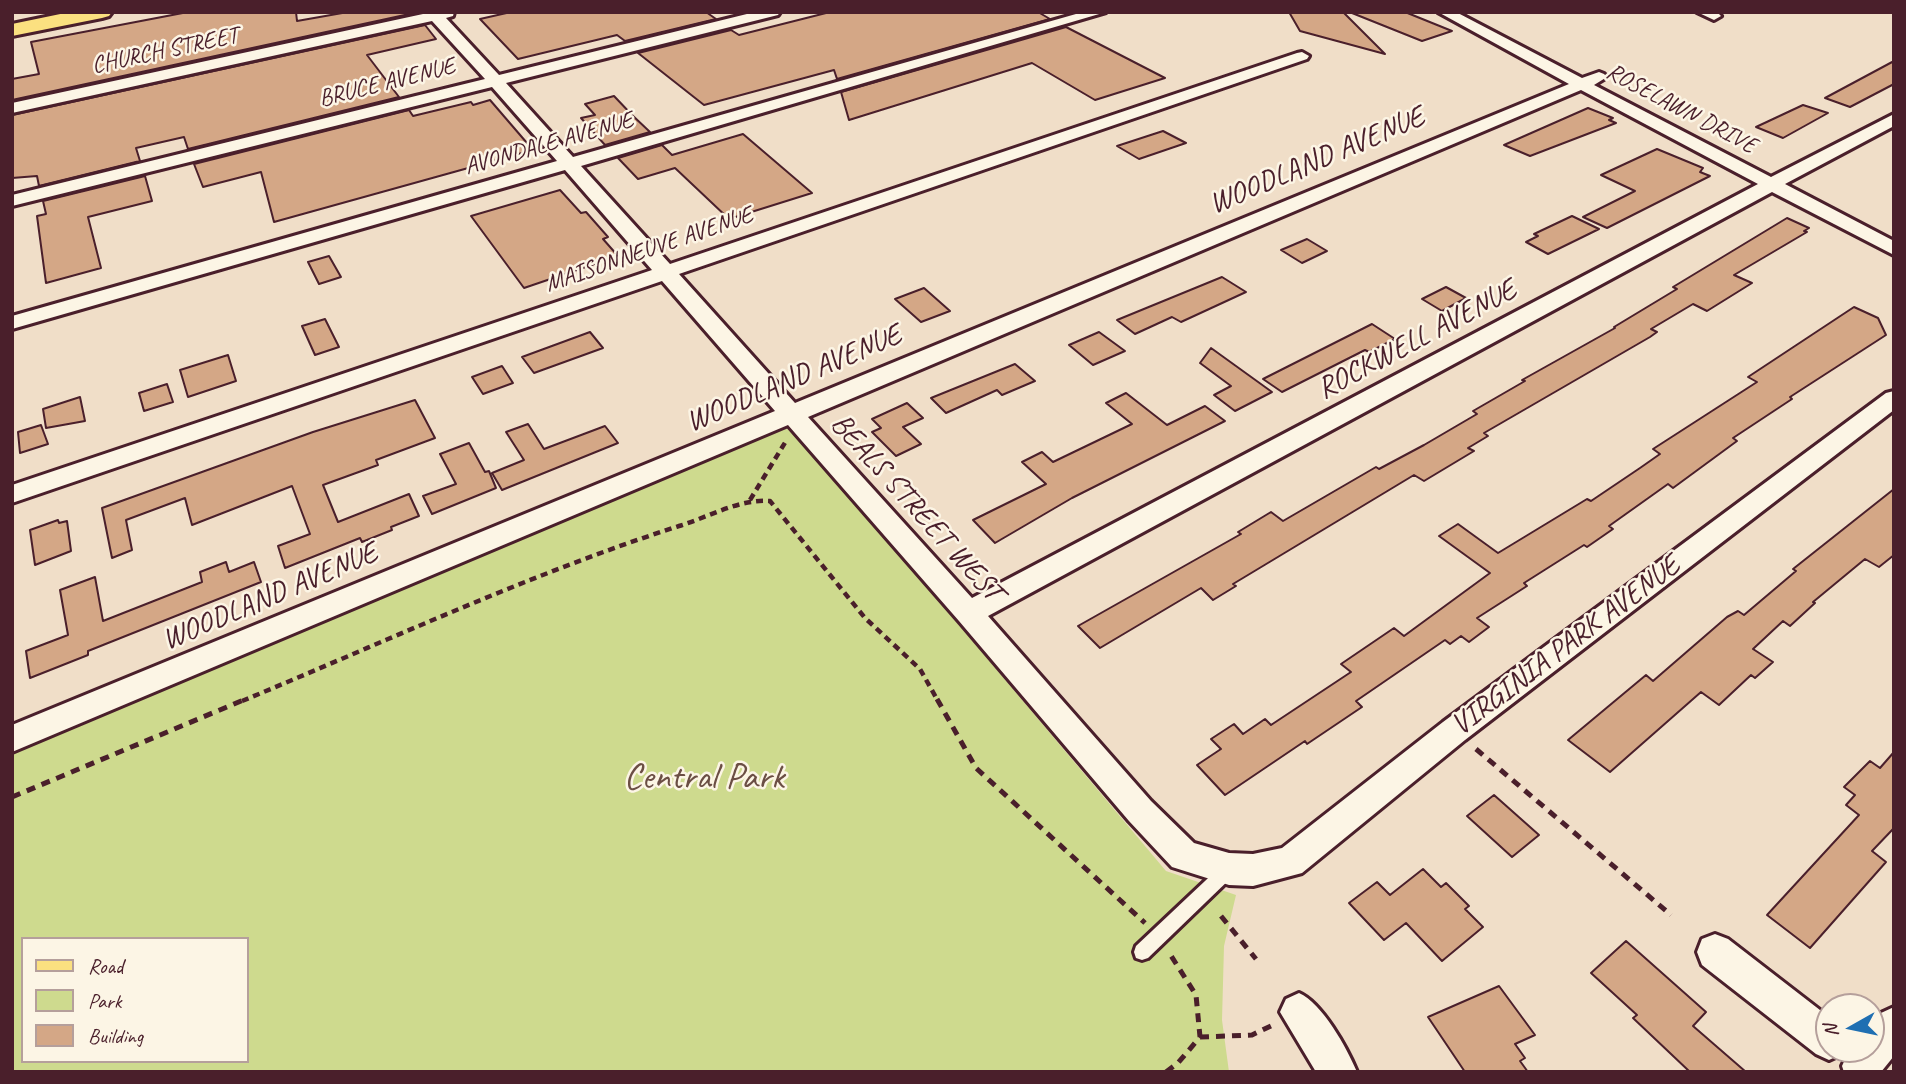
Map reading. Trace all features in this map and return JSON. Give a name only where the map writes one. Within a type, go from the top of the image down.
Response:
[{"type":"main road","points":[[12,30],[102,12]]},
{"type":"street","name":"BRUCE AVENUE","points":[[12,201],[773,12]]},
{"type":"street","name":"AVONDALE AVENUE","points":[[12,323],[1099,12]]},
{"type":"street","name":"ROSELAWN DRIVE","points":[[1445,12],[1590,81],[1780,179],[1894,249]]},
{"type":"street","name":"ROSELAWN DRIVE","points":[[1473,12],[1590,81]]},
{"type":"street","name":"BEALS STREET WEST","points":[[437,14],[664,273],[789,426],[969,613],[1140,811],[1184,856],[1229,869]]},
{"type":"street","name":"CHURCH STREET","points":[[12,108],[437,14]]},
{"type":"street","name":"MAISONNEUVE AVENUE","points":[[12,494],[1302,56]]},
{"type":"street","name":"WOODLAND AVENUE","points":[[12,739],[789,426],[1590,81]]},
{"type":"street","name":"ROCKWELL AVENUE","points":[[969,613],[1894,118]]},
{"type":"street","name":"ROSELAWN DRIVE","points":[[1780,179],[1812,187]]},
{"type":"street","name":"VIRGINIA PARK AVENUE","points":[[1229,869],[1253,870],[1290,862],[1454,731],[1894,398]]},
{"type":"street","points":[[1715,952],[1815,1030]]},
{"type":"street","points":[[1299,1012],[1338,1072]]},
{"type":"lane","points":[[1142,952],[1229,869]]},
{"type":"path","points":[[750,500],[789,426]]},
{"type":"path","points":[[12,797],[599,552],[702,519],[750,500],[770,501],[865,618],[920,669],[976,768],[1142,920]]},
{"type":"path","points":[[1476,750],[1671,915]]},
{"type":"path","points":[[1221,916],[1256,959]]},
{"type":"path","points":[[1166,1072],[1178,1063],[1200,1037],[1196,995],[1174,958]]},
{"type":"path","points":[[1200,1037],[1252,1035]]},
{"type":"green space","name":"Central Park","points":[[785,429],[795,430],[1166,871],[1236,895],[1224,946],[1222,1020],[1229,1072],[12,1072],[12,751],[765,435]]},
{"type":"building","points":[[188,12],[296,12],[297,21],[348,12],[414,13],[12,100],[12,79],[39,74],[31,42]]},
{"type":"building","points":[[511,12],[706,12],[716,19],[625,41],[617,35],[518,59],[480,19]]},
{"type":"building","points":[[830,12],[1038,12],[1050,19],[837,79],[834,70],[704,105],[638,53],[731,30],[739,35]]},
{"type":"building","points":[[1289,12],[1343,12],[1385,54],[1300,31]]},
{"type":"building","points":[[1405,12],[1452,31],[1422,41],[1352,13]]},
{"type":"building","points":[[425,25],[436,39],[367,55],[399,97],[188,149],[184,137],[136,148],[140,161],[39,186],[37,176],[12,178],[12,115]]},
{"type":"building","points":[[1066,27],[1165,78],[1095,100],[1032,63],[849,120],[841,92]]},
{"type":"building","points":[[1894,61],[1894,84],[1850,107],[1825,98]]},
{"type":"building","points":[[614,96],[650,132],[605,145],[581,118],[595,115],[585,104]]},
{"type":"building","points":[[490,100],[533,150],[274,222],[261,172],[203,187],[194,164],[409,110],[413,116]]},
{"type":"building","points":[[1803,105],[1828,113],[1783,138],[1756,127]]},
{"type":"building","points":[[1588,108],[1613,118],[1609,120],[1616,123],[1530,156],[1504,145]]},
{"type":"building","points":[[1163,131],[1186,143],[1139,159],[1117,146]]},
{"type":"building","points":[[743,134],[812,193],[729,219],[675,168],[638,179],[618,158],[662,145],[672,155]]},
{"type":"building","points":[[1657,149],[1703,168],[1700,172],[1710,176],[1607,228],[1583,217],[1635,191],[1601,175]]},
{"type":"building","points":[[145,176],[152,201],[88,217],[101,268],[46,283],[37,216],[46,214],[43,201]]},
{"type":"building","points":[[560,190],[581,213],[586,212],[608,237],[603,239],[618,256],[524,288],[471,216]]},
{"type":"building","points":[[1572,216],[1599,229],[1548,254],[1526,242],[1538,236],[1534,234]]},
{"type":"building","points":[[1787,218],[1809,228],[1804,231],[1807,232],[1734,275],[1752,283],[1707,311],[1693,304],[1651,329],[1657,332],[1484,433],[1488,436],[1468,448],[1474,451],[1424,481],[1414,475],[1233,584],[1236,586],[1213,600],[1201,588],[1100,648],[1078,626],[1241,534],[1238,532],[1271,512],[1283,521],[1376,467],[1379,469],[1424,445],[1477,414],[1473,411],[1525,381],[1522,380],[1615,328],[1677,289],[1673,287]]},
{"type":"building","points":[[1307,239],[1327,251],[1302,263],[1281,250]]},
{"type":"building","points":[[329,256],[341,277],[319,284],[308,262]]},
{"type":"building","points":[[1222,277],[1246,292],[1181,322],[1172,317],[1135,334],[1117,320]]},
{"type":"building","points":[[1446,287],[1466,298],[1442,311],[1422,299]]},
{"type":"building","points":[[924,288],[950,311],[921,322],[895,299]]},
{"type":"building","points":[[1854,307],[1878,318],[1886,335],[1790,397],[1792,399],[1733,438],[1737,441],[1673,488],[1668,484],[1609,526],[1613,529],[1587,547],[1584,545],[1524,583],[1527,586],[1477,618],[1489,627],[1469,642],[1461,636],[1450,644],[1445,640],[1356,701],[1362,707],[1307,744],[1305,741],[1225,795],[1197,765],[1221,749],[1211,739],[1234,724],[1243,734],[1265,719],[1271,725],[1351,672],[1341,664],[1394,628],[1404,636],[1490,573],[1439,536],[1458,524],[1498,553],[1587,499],[1591,501],[1640,468],[1660,454],[1653,449],[1757,382],[1748,377]]},
{"type":"building","points":[[325,319],[339,347],[315,355],[302,326]]},
{"type":"building","points":[[1372,324],[1395,339],[1369,352],[1365,350],[1282,392],[1263,379]]},
{"type":"building","points":[[590,332],[603,348],[534,373],[522,357]]},
{"type":"building","points":[[1099,332],[1125,351],[1093,365],[1069,345]]},
{"type":"building","points":[[1211,348],[1272,392],[1235,411],[1214,395],[1231,386],[1200,363]]},
{"type":"building","points":[[228,355],[236,381],[188,397],[180,370]]},
{"type":"building","points":[[1015,364],[1035,381],[1002,395],[997,390],[946,413],[931,398]]},
{"type":"building","points":[[502,366],[513,383],[483,394],[472,377]]},
{"type":"building","points":[[167,384],[173,402],[144,411],[139,393]]},
{"type":"building","points":[[1126,393],[1167,425],[1205,406],[1225,421],[1072,498],[995,543],[973,520],[1046,484],[1022,462],[1042,452],[1053,462],[1132,424],[1106,403]]},
{"type":"building","points":[[80,397],[85,421],[46,428],[43,409]]},
{"type":"building","points":[[415,400],[435,438],[376,460],[378,465],[323,485],[338,522],[409,494],[419,516],[362,542],[360,538],[285,568],[278,546],[310,534],[292,486],[192,525],[185,498],[126,520],[132,550],[112,558],[102,508],[313,432]]},
{"type":"building","points":[[907,403],[923,418],[903,427],[921,444],[896,456],[872,432],[881,428],[872,419]]},
{"type":"building","points":[[528,424],[544,449],[605,426],[618,443],[502,490],[492,473],[524,460],[506,432]]},
{"type":"building","points":[[41,425],[48,444],[20,453],[18,432]]},
{"type":"building","points":[[469,443],[485,472],[489,471],[496,488],[432,514],[423,496],[456,484],[440,454]]},
{"type":"building","points":[[1894,489],[1894,555],[1879,567],[1865,559],[1813,602],[1815,603],[1790,626],[1783,621],[1753,649],[1773,662],[1755,678],[1751,675],[1719,705],[1701,692],[1610,772],[1568,740],[1646,675],[1653,681],[1727,617],[1738,611],[1744,615],[1796,571],[1793,569]]},
{"type":"building","points":[[58,520],[59,523],[67,521],[71,551],[35,565],[30,530]]},
{"type":"building","points":[[226,562],[229,572],[254,562],[261,582],[88,651],[88,655],[30,678],[26,651],[68,635],[60,590],[95,577],[103,621],[202,582],[200,572]]},
{"type":"building","points":[[1894,752],[1894,828],[1872,851],[1886,862],[1810,948],[1767,915],[1859,815],[1846,805],[1855,795],[1844,787],[1870,761],[1880,768]]},
{"type":"building","points":[[1494,795],[1539,835],[1512,857],[1467,816]]},
{"type":"building","points":[[1423,869],[1441,887],[1446,883],[1469,906],[1465,909],[1483,927],[1442,961],[1406,923],[1384,940],[1349,903],[1377,882],[1390,895]]},
{"type":"building","points":[[1626,941],[1706,1012],[1693,1026],[1746,1072],[1690,1072],[1633,1018],[1637,1015],[1591,973]]},
{"type":"building","points":[[1499,986],[1535,1035],[1515,1044],[1525,1058],[1520,1061],[1528,1072],[1465,1072],[1428,1017]]}]
